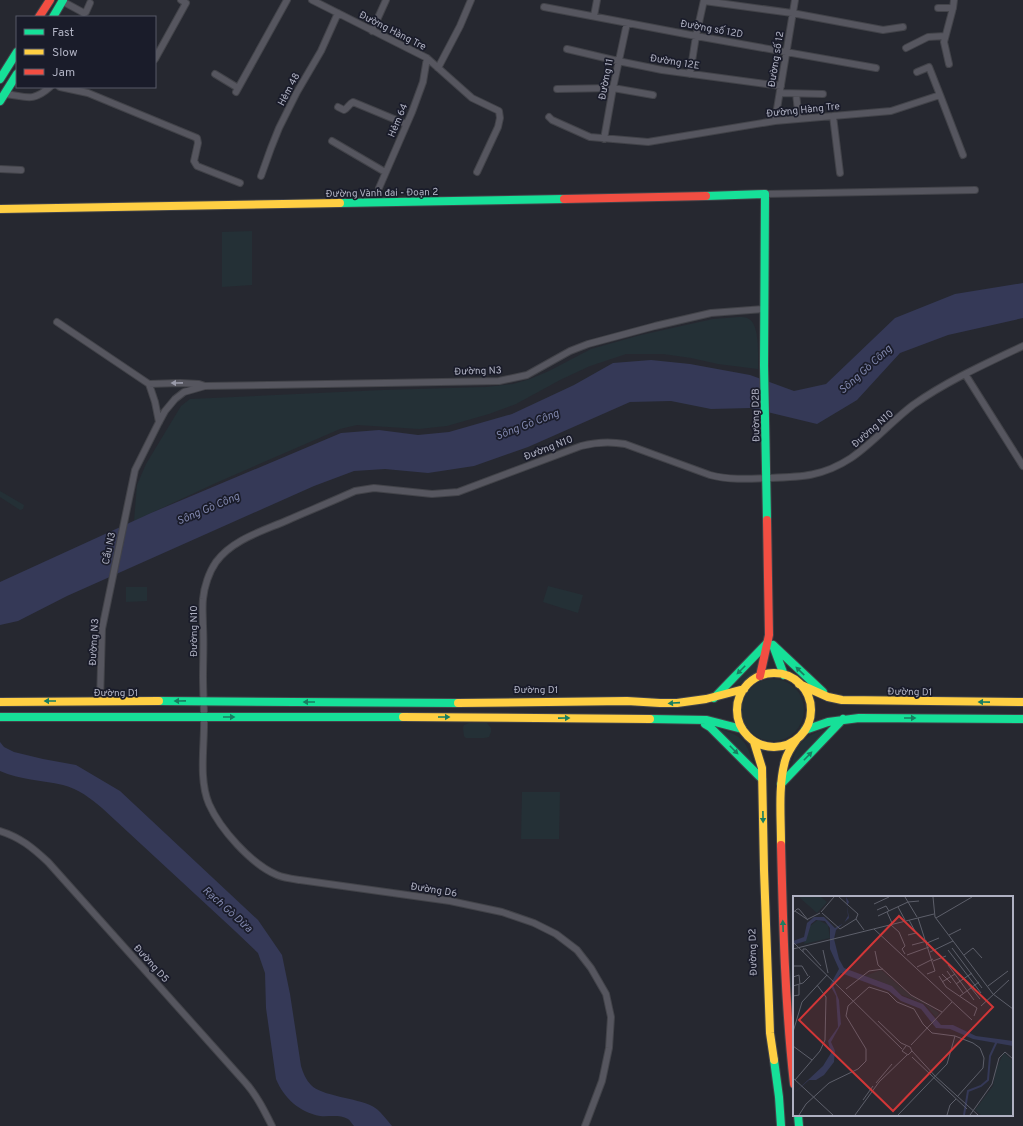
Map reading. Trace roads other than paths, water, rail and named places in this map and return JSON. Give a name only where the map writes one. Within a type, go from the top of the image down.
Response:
[{"type":"main road","points":[[40,16],[50,0]]},
{"type":"main road","points":[[53,16],[63,1]]},
{"type":"main road","points":[[0,80],[16,54]]},
{"type":"main road","points":[[2,97],[16,76]]},
{"type":"main road","name":"Đường Vành đai - Đoạn 2","points":[[0,209],[536,201],[765,194]]},
{"type":"main road","name":"Đường D2B","points":[[760,676],[770,641],[764,366],[765,194]]},
{"type":"main road","points":[[713,698],[770,641],[828,697]]},
{"type":"main road","name":"Đường D2B","points":[[770,641],[784,675]]},
{"type":"main road","points":[[768,674],[784,675],[792,678],[806,692],[809,701],[809,720],[805,730],[797,739],[787,745],[776,747],[764,746],[754,742],[742,729],[738,720],[737,709],[739,699],[744,689],[760,676],[768,674]]},
{"type":"main road","name":"Đường D1","points":[[799,684],[828,697],[842,700],[1023,702]]},
{"type":"main road","name":"Đường D1","points":[[0,702],[204,701],[527,703],[624,701],[666,704],[699,701],[744,689]]},
{"type":"main road","points":[[418,703],[418,717]]},
{"type":"main road","points":[[0,717],[20,719]]},
{"type":"main road","points":[[0,721],[20,719],[176,717],[597,718],[708,720],[742,729]]},
{"type":"main road","points":[[597,718],[605,722],[705,724],[715,722]]},
{"type":"main road","points":[[805,730],[828,722],[859,718],[1023,719]]},
{"type":"main road","points":[[781,784],[843,719]]},
{"type":"main road","points":[[705,724],[710,727],[762,778]]},
{"type":"main road","name":"Đường D2","points":[[777,1126],[775,1107],[790,1053],[782,905],[782,820],[780,793],[785,761],[789,751],[797,739]]},
{"type":"main road","name":"Đường D2","points":[[754,742],[762,768],[770,1033],[784,1071],[793,1083]]},
{"type":"main road","name":"Đường D2","points":[[784,947],[789,956],[793,1017]]},
{"type":"main road","points":[[790,1053],[793,1046]]},
{"type":"main road","name":"Đường D2","points":[[779,1097],[782,1126]]},
{"type":"main road","points":[[798,1116],[799,1126]]},
{"type":"main road","points":[[802,1116],[804,1126]]},
{"type":"street","points":[[156,57],[186,3],[181,0]]},
{"type":"street","points":[[215,74],[237,90],[287,0]]},
{"type":"street","name":"Đường Hàng Tre","points":[[312,0],[427,58],[472,98],[498,111],[500,118],[498,127],[477,172]]},
{"type":"street","points":[[372,30],[386,0]]},
{"type":"street","points":[[438,68],[471,0]]},
{"type":"street","points":[[594,16],[597,0]]},
{"type":"street","points":[[690,74],[704,0],[792,13],[883,30],[903,27]]},
{"type":"street","name":"Đường số 12","points":[[775,122],[795,0]]},
{"type":"street","points":[[949,64],[944,42],[954,0]]},
{"type":"street","points":[[63,1],[88,14],[90,3]]},
{"type":"street","name":"Đường số 12D","points":[[544,7],[876,68]]},
{"type":"street","points":[[938,8],[953,8]]},
{"type":"street","name":"Hẻm 48","points":[[261,176],[279,128],[297,92],[321,51],[338,13]]},
{"type":"street","name":"Đường 11","points":[[604,138],[618,61],[627,23]]},
{"type":"street","points":[[906,48],[928,37],[945,36]]},
{"type":"street","name":"Đường 12E","points":[[567,49],[662,70],[781,86]]},
{"type":"street","name":"Hẻm 64","points":[[379,188],[423,82],[427,58]]},
{"type":"street","points":[[917,72],[929,67],[963,155]]},
{"type":"street","points":[[2,97],[29,98],[41,95],[49,88]]},
{"type":"street","points":[[70,88],[89,90],[197,138],[198,143],[194,162],[197,166],[240,183]]},
{"type":"street","points":[[557,89],[613,88],[653,95]]},
{"type":"street","points":[[780,93],[823,94]]},
{"type":"street","points":[[796,94],[799,119]]},
{"type":"street","name":"Đường Hàng Tre","points":[[549,117],[552,120],[590,137],[648,142],[775,122],[891,111],[940,96]]},
{"type":"street","points":[[338,108],[344,110],[353,102],[406,124]]},
{"type":"street","points":[[834,116],[840,173]]},
{"type":"street","points":[[332,141],[385,172]]},
{"type":"street","points":[[0,169],[21,170]]},
{"type":"street","points":[[765,194],[975,190]]},
{"type":"street","name":"Đường N3","points":[[124,517],[135,470],[159,422],[175,400],[184,392],[205,386],[499,380],[528,375],[570,351],[588,344],[655,326],[711,313],[764,309]]},
{"type":"street","points":[[57,322],[149,384],[155,402],[159,422]]},
{"type":"street","name":"Đường N10","points":[[204,718],[203,598],[209,574],[216,562],[225,552],[242,540],[355,491],[374,488],[432,494],[458,492],[580,446],[601,442],[625,444],[722,478],[767,478],[806,476],[820,473],[837,467],[852,457],[913,405],[950,382],[1023,346]]},
{"type":"street","points":[[965,374],[1023,466]]},
{"type":"street","name":"Đường N3","points":[[149,384],[180,383],[199,384],[205,386]]},
{"type":"street","name":"Cầu N3","points":[[110,584],[124,517]]},
{"type":"street","name":"Đường N3","points":[[100,702],[102,629],[110,584]]},
{"type":"street","name":"Đường D6","points":[[204,718],[203,778],[208,802],[221,825],[244,851],[264,868],[278,875],[300,880],[450,901],[502,912],[534,923],[556,934],[577,950],[591,968],[606,994],[610,1017],[609,1048],[602,1081],[585,1126]]},
{"type":"street","name":"Đường D5","points":[[0,831],[24,841],[36,850],[252,1089],[272,1126]]},
{"type":"water","name":"Sông Gò Công","points":[[1023,283],[1023,318],[948,335],[900,353],[857,400],[817,424],[750,408],[711,409],[671,401],[630,402],[528,447],[474,466],[428,473],[385,469],[354,471],[314,486],[67,596],[18,621],[0,625],[0,582],[151,513],[341,433],[379,430],[418,435],[449,432],[512,414],[574,385],[613,363],[651,360],[690,364],[750,375],[794,391],[826,384],[895,318],[955,294]]},
{"type":"water","name":"Rạch Gò Dừa","points":[[0,742],[4,747],[14,752],[76,765],[120,791],[258,920],[282,955],[290,994],[301,1066],[308,1081],[316,1089],[323,1092],[372,1106],[380,1112],[392,1126],[354,1126],[345,1117],[320,1116],[312,1114],[299,1108],[293,1103],[283,1092],[276,1079],[266,1008],[265,973],[258,953],[89,797],[79,791],[63,785],[23,778],[0,771]]}]
